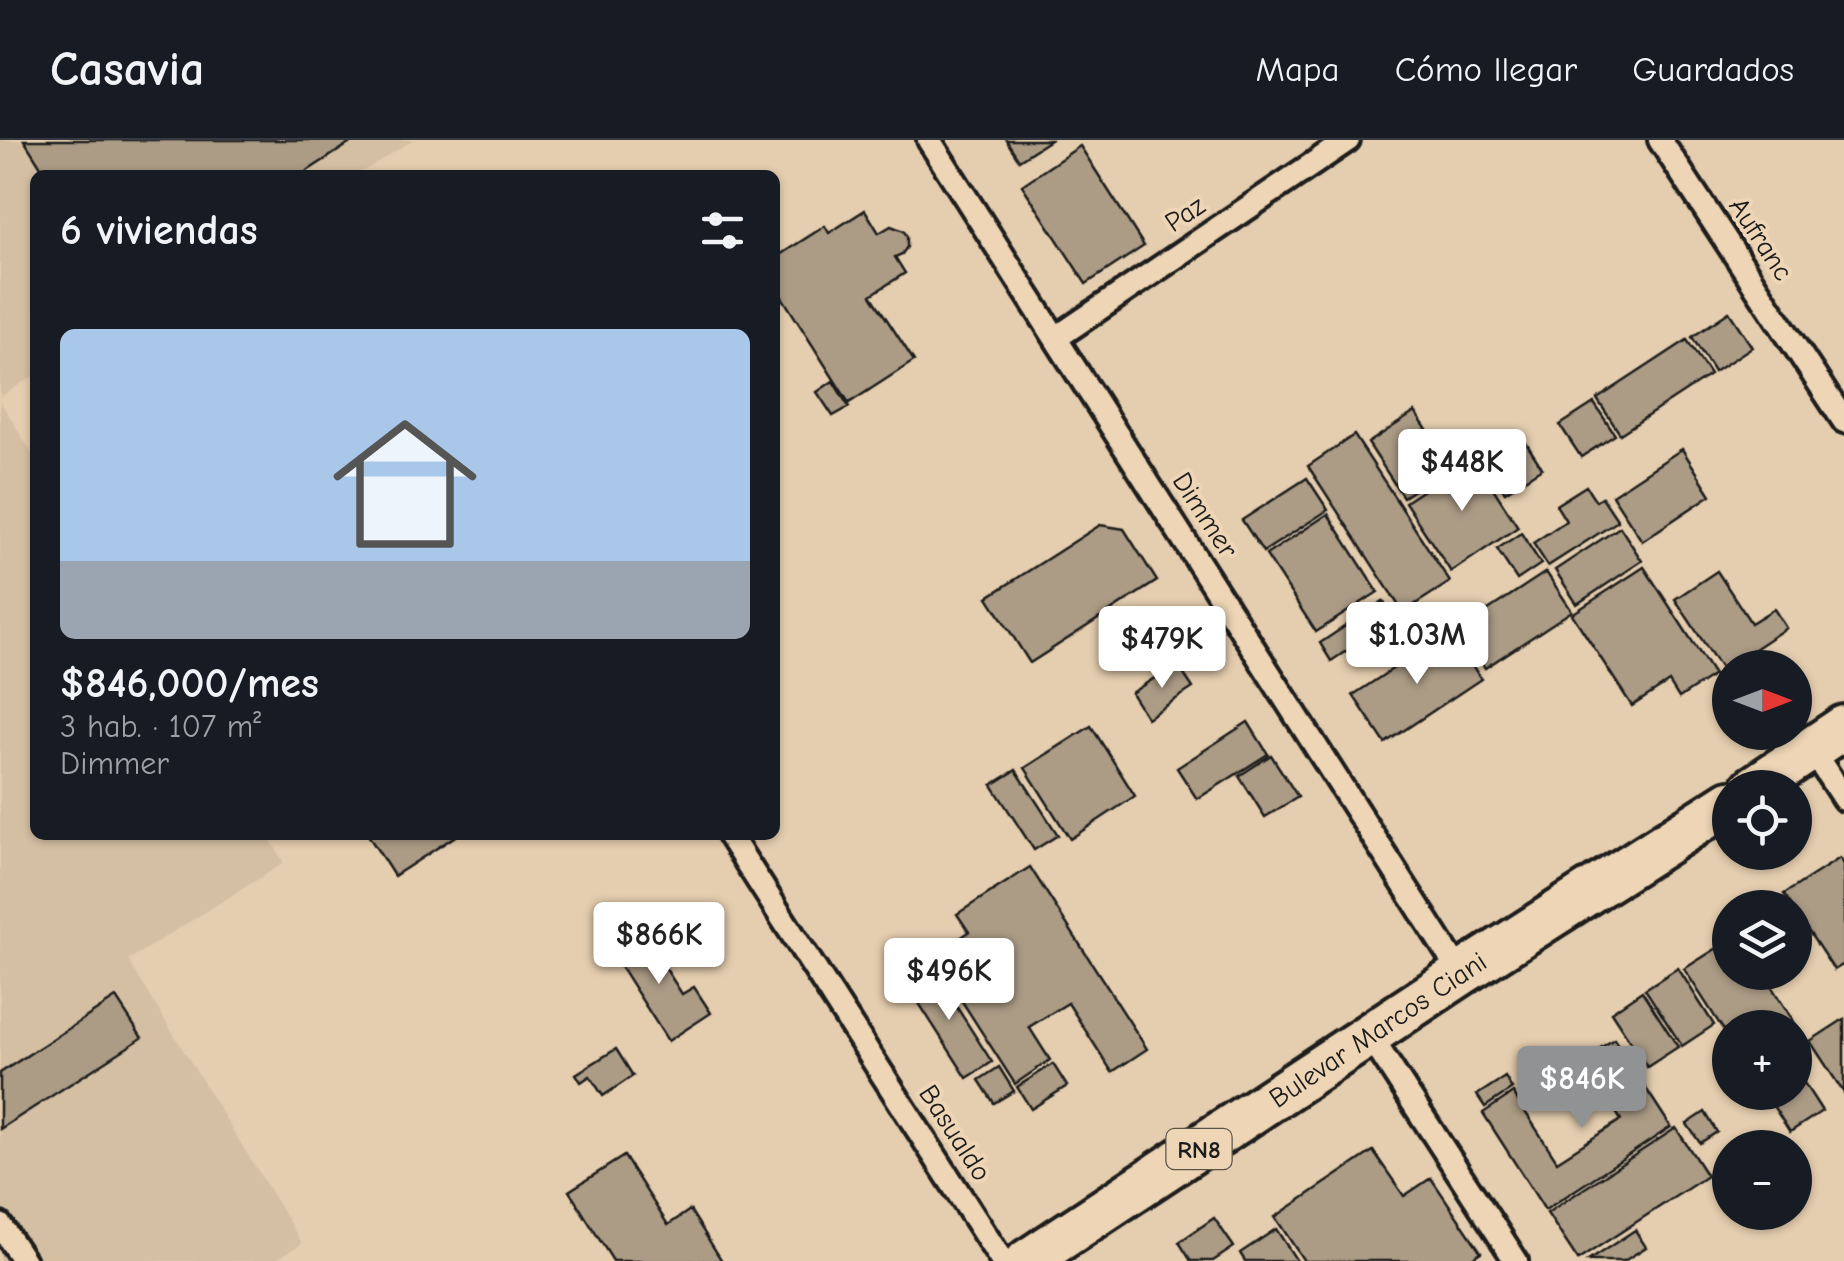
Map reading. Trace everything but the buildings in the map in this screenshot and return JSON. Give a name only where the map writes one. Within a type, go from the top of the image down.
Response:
[{"type":"highway","points":[[1781,770],[1828,739]]},
{"type":"highway","name":"Bulevar Marcos Ciani","points":[[1027,1261],[1712,814]]},
{"type":"street","name":"Dimmer","points":[[929,140],[1461,974]]},
{"type":"street","name":"Paz","points":[[1056,338],[1348,140]]},
{"type":"street","name":"Aufranc","points":[[1660,140],[1844,421]]},
{"type":"street","points":[[1828,739],[1844,799]]},
{"type":"street","name":"Basualdo","points":[[731,840],[1002,1261]]},
{"type":"street","points":[[1370,1036],[1516,1261]]},
{"type":"street","points":[[0,1225],[24,1261]]},
{"type":"shaded area","points":[[0,140],[413,140],[365,170],[30,170],[30,378],[0,397]]},
{"type":"shaded area","points":[[0,401],[30,450],[30,840],[271,840],[284,863],[128,960],[302,1243],[274,1261],[0,1261]]}]
